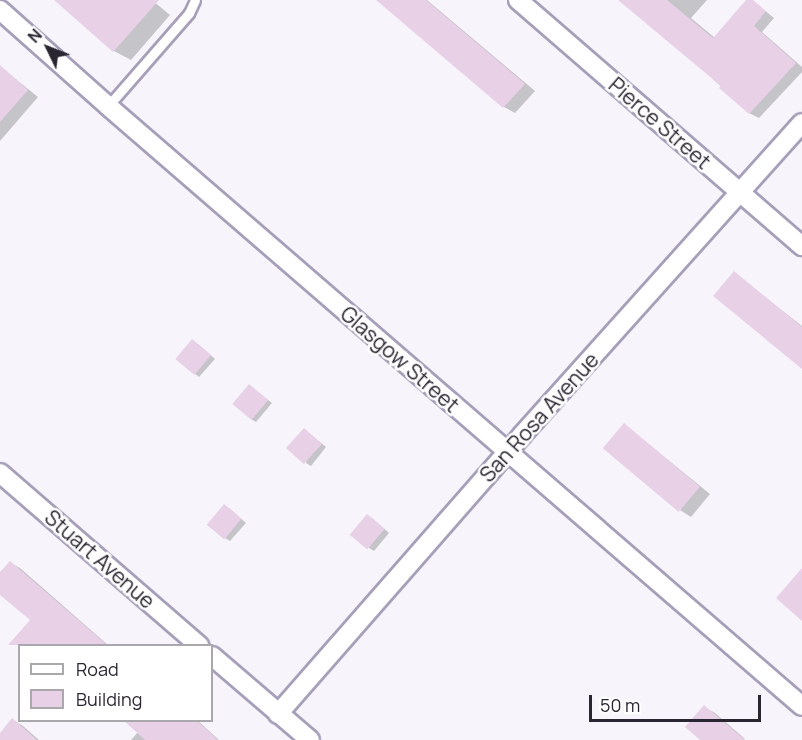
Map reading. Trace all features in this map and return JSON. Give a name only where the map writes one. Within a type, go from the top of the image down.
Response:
[{"type":"street","name":"Pierce Street","points":[[518,0],[802,246]]},
{"type":"street","name":"Glasgow Street","points":[[0,10],[802,706]]},
{"type":"street","name":"San Rosa Avenue","points":[[278,714],[507,452],[802,123]]},
{"type":"street","name":"Stuart Avenue","points":[[0,473],[199,644]]},
{"type":"street","points":[[213,657],[310,740]]},
{"type":"lane","points":[[108,106],[189,14],[195,0]]},
{"type":"building","points":[[54,0],[159,0],[113,52]]},
{"type":"building","points":[[376,0],[426,0],[525,84],[503,108]]},
{"type":"building","points":[[618,0],[667,0],[713,38],[746,0],[753,0],[766,11],[754,26],[796,63],[749,114],[719,88],[721,86]]},
{"type":"building","points":[[0,65],[28,90],[0,122]]},
{"type":"building","points":[[734,271],[802,327],[802,369],[713,296]]},
{"type":"building","points":[[192,339],[211,355],[194,375],[175,359]]},
{"type":"building","points":[[249,384],[268,400],[251,420],[232,404]]},
{"type":"building","points":[[624,423],[700,487],[679,512],[603,448]]},
{"type":"building","points":[[304,428],[322,444],[304,464],[286,448]]},
{"type":"building","points":[[224,504],[242,519],[224,539],[207,525]]},
{"type":"building","points":[[367,514],[385,529],[367,549],[350,535]]},
{"type":"building","points":[[10,561],[106,644],[8,645],[30,620],[0,595],[0,572]]},
{"type":"building","points":[[802,568],[802,621],[776,598]]},
{"type":"building","points":[[704,705],[745,740],[700,740],[685,727]]},
{"type":"building","points":[[12,718],[37,740],[0,740],[0,733]]},
{"type":"building","points":[[125,722],[198,722],[218,740],[145,740]]}]
